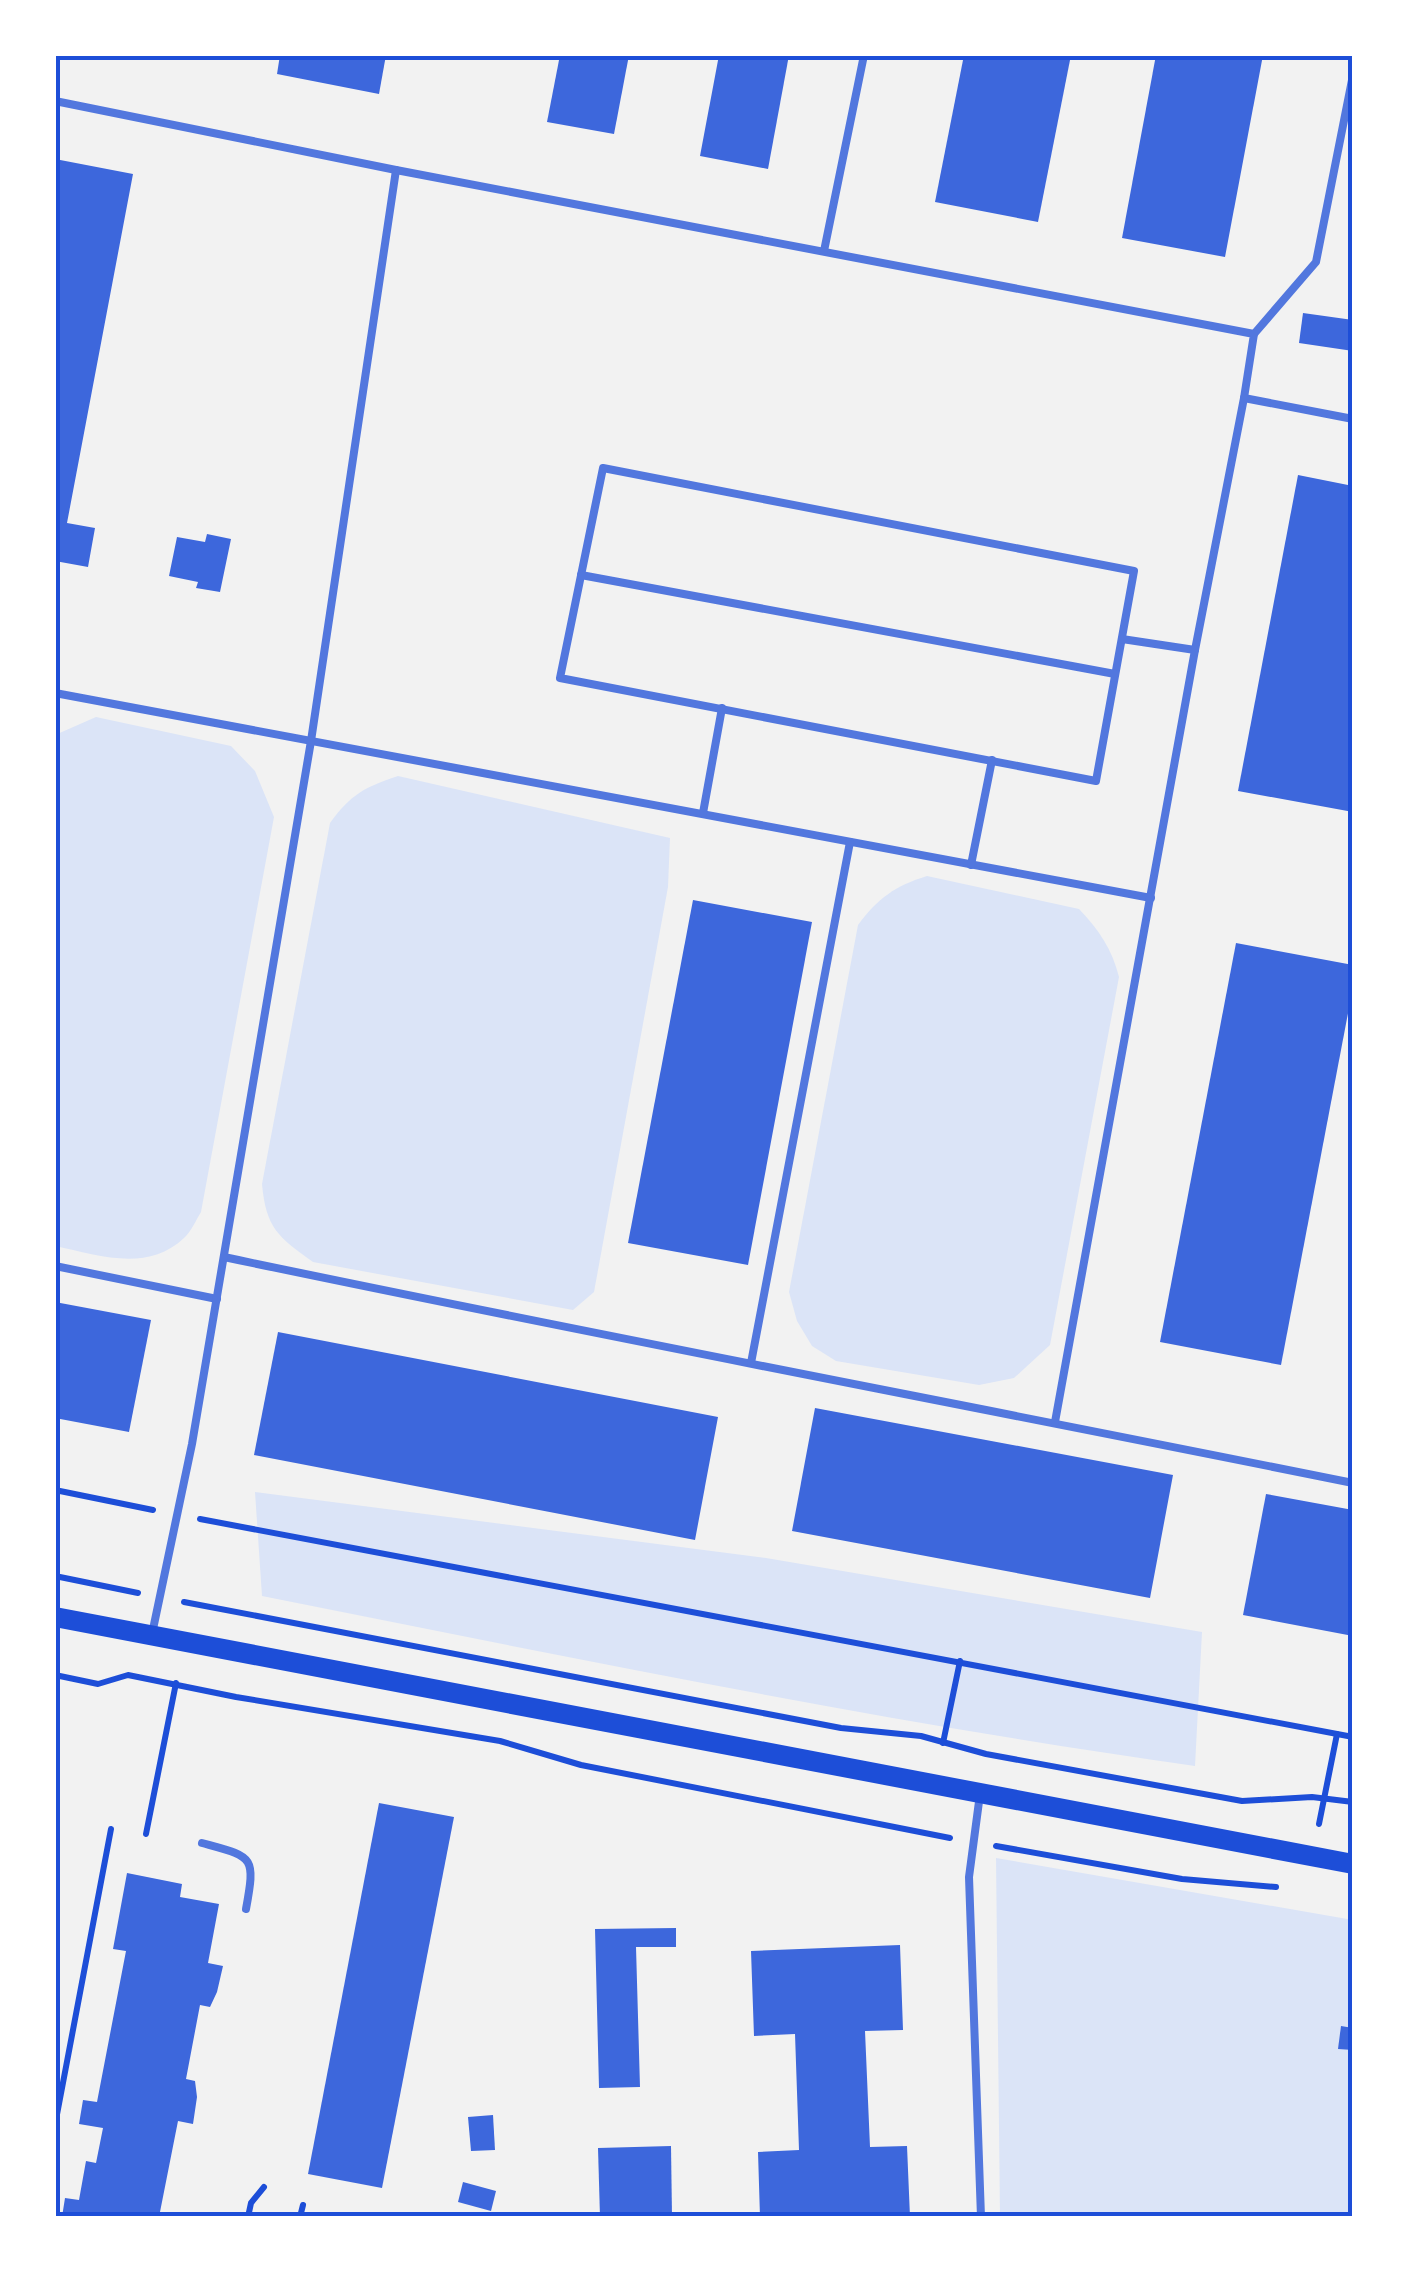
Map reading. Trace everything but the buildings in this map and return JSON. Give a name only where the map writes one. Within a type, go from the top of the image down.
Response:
[{"type":"main road","points":[[55,1617],[1353,1864]]},
{"type":"lane","points":[[824,252],[864,55]]},
{"type":"lane","points":[[1056,1422],[1254,334],[1316,262],[1353,75]]},
{"type":"lane","points":[[55,101],[1254,334]]},
{"type":"lane","points":[[151,1636],[192,1444],[311,741],[396,170]]},
{"type":"lane","points":[[1244,398],[1353,419]]},
{"type":"lane","points":[[603,468],[1134,571],[1096,780],[560,678],[581,575],[603,468]]},
{"type":"lane","points":[[581,575],[1115,674]]},
{"type":"lane","points":[[1122,639],[1195,650]]},
{"type":"lane","points":[[55,694],[1151,898]]},
{"type":"lane","points":[[703,812],[722,708]]},
{"type":"lane","points":[[972,866],[992,760]]},
{"type":"lane","points":[[750,1363],[850,842]]},
{"type":"lane","points":[[224,1257],[602,1336],[1353,1482]]},
{"type":"lane","points":[[55,1266],[216,1299]]},
{"type":"lane","points":[[980,1794],[969,1877],[981,2217]]},
{"type":"lane","points":[[202,1843],[248,1859],[252,1875],[246,1909]]},
{"type":"path","points":[[55,1490],[144,1508]]},
{"type":"path","points":[[214,1522],[1353,1737]]},
{"type":"path","points":[[55,1576],[104,1586]]},
{"type":"path","points":[[220,1610],[840,1728],[922,1736],[986,1754],[1242,1801],[1323,1798],[1353,1802]]},
{"type":"path","points":[[55,1675],[98,1684],[128,1675],[176,1683],[236,1697],[500,1741],[581,1765],[972,1842],[1182,1879],[1289,1888]]},
{"type":"path","points":[[146,1834],[176,1683]]},
{"type":"path","points":[[1335,1827],[1317,1824],[1336,1734]]},
{"type":"path","points":[[55,2124],[111,1829]]},
{"type":"path","points":[[248,2217],[251,2203],[264,2187]]},
{"type":"path","points":[[300,2217],[303,2205]]},
{"type":"shaded area","points":[[96,717],[231,746],[255,771],[274,817],[201,1212],[187,1235],[170,1249],[138,1258],[105,1257],[55,1246],[55,735]]},
{"type":"shaded area","points":[[398,776],[670,838],[668,887],[594,1292],[573,1310],[313,1262],[283,1238],[267,1211],[262,1184],[330,823],[360,793]]},
{"type":"shaded area","points":[[927,876],[1079,909],[1104,940],[1119,977],[1050,1345],[1014,1378],[979,1385],[836,1361],[812,1346],[797,1321],[789,1292],[858,925],[888,894]]},
{"type":"shaded area","points":[[255,1492],[766,1558],[1202,1632],[1195,1766],[844,1709],[262,1596]]},
{"type":"shaded area","points":[[996,1858],[1353,1920],[1353,2217],[1000,2217]]}]
